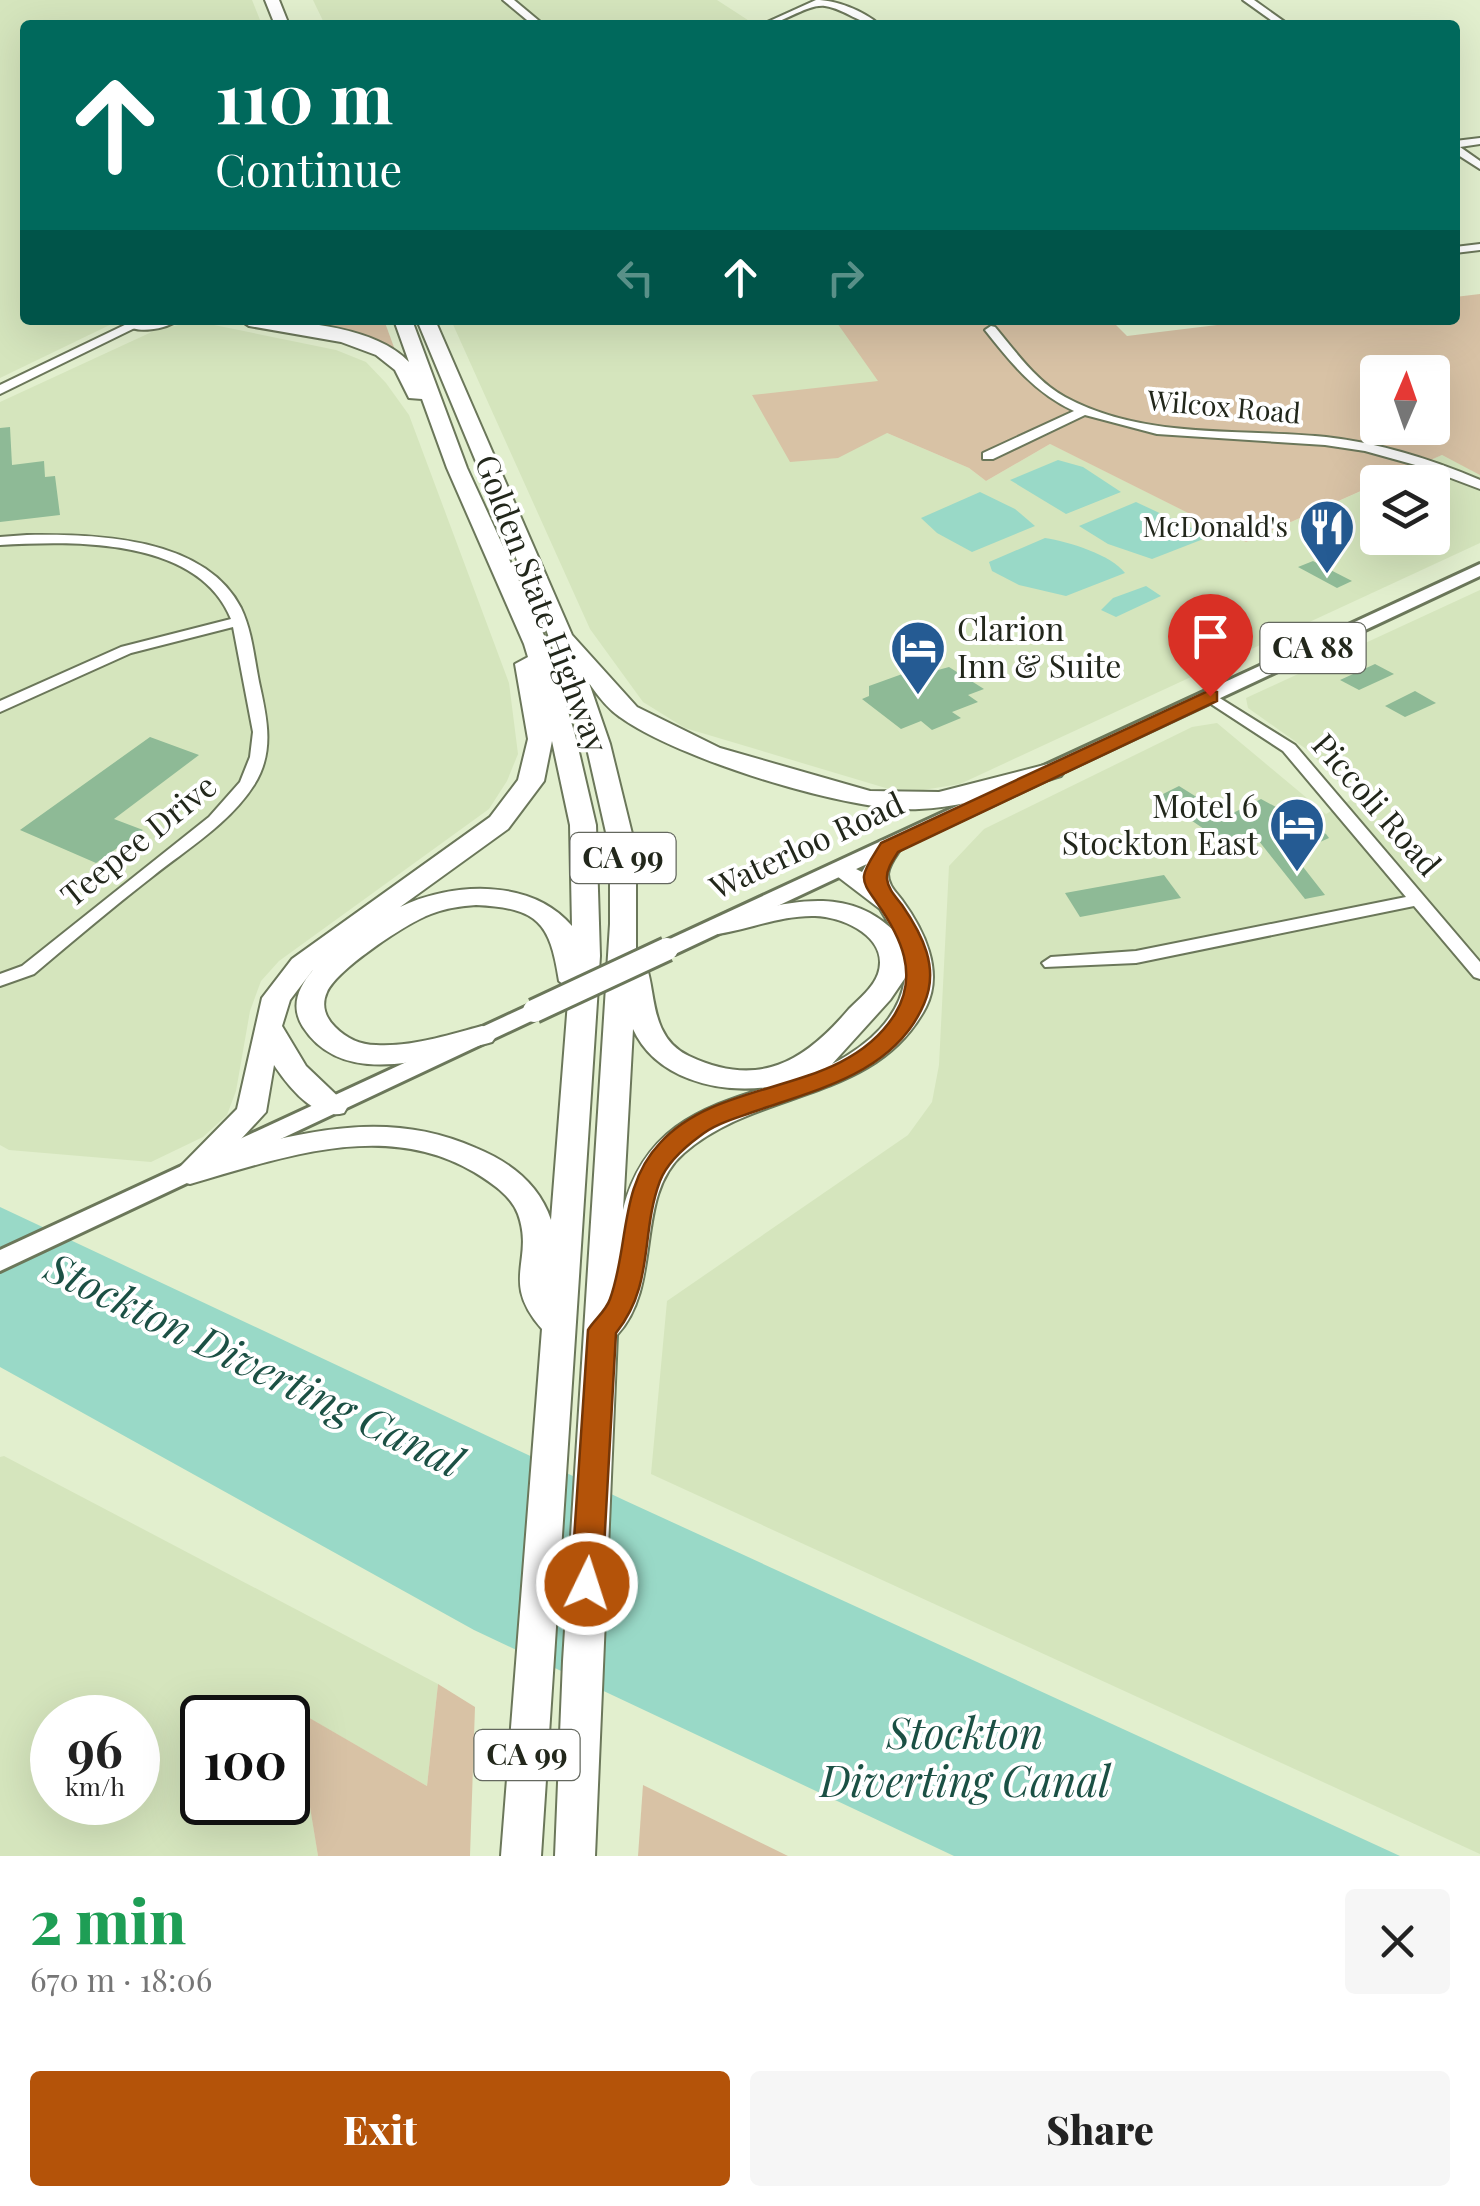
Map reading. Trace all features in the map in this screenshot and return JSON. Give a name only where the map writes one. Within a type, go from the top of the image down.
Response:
[{"type":"highway","points":[[273,325],[356,342],[380,351],[400,364],[426,413],[440,419]]},
{"type":"highway","name":"Golden State Highway","points":[[405,325],[457,468],[598,744],[623,850],[624,924],[582,1660],[575,1856]]},
{"type":"highway","name":"Golden State Highway","points":[[428,325],[547,638],[583,824],[586,922],[521,1856]]},
{"type":"highway","points":[[190,1173],[251,1112],[263,1042],[270,1030],[276,998],[302,964],[499,823],[530,781],[540,739],[526,666],[547,638],[587,659],[624,710],[656,729],[868,799],[947,802],[1052,771]]},
{"type":"highway","points":[[602,1330],[622,1305],[648,1179],[668,1149],[695,1127],[718,1115],[834,1075],[860,1062],[896,1031],[914,1002],[917,951],[877,886],[875,875],[889,848]]},
{"type":"highway","points":[[842,870],[892,906]]},
{"type":"highway","points":[[482,1035],[413,1052],[362,1054],[334,1042],[318,1027],[310,1011],[312,996],[333,967],[412,912],[453,899],[497,899],[538,912],[560,930],[579,1020]]},
{"type":"highway","points":[[624,924],[644,1022],[654,1044],[673,1061],[707,1075],[755,1078],[789,1073],[821,1058],[885,987],[894,970],[894,954],[878,930],[830,910],[782,910],[718,926]]},
{"type":"highway","points":[[270,1030],[282,1058],[300,1081],[332,1106]]},
{"type":"highway","points":[[190,1173],[346,1133],[402,1134],[464,1152],[508,1180],[529,1205],[540,1240],[536,1295],[558,1325]]},
{"type":"main road","name":"Waterloo Road","points":[[0,1261],[1480,569]]},
{"type":"street","points":[[508,0],[533,20]]},
{"type":"street","points":[[1248,0],[1277,20]]},
{"type":"street","points":[[778,20],[822,1],[858,12],[868,20]]},
{"type":"street","points":[[1460,150],[1480,166]]},
{"type":"street","points":[[0,390],[136,325]]},
{"type":"street","name":"Wilcox Road","points":[[990,330],[1044,388],[1086,410],[1173,433],[1366,446],[1430,464],[1480,485]]},
{"type":"street","points":[[988,456],[1086,410]]},
{"type":"street","name":"Teepee Drive","points":[[0,541],[92,540],[152,552],[191,568],[221,590],[237,622],[263,737],[260,759],[248,783],[206,826],[28,970],[0,980]]},
{"type":"street","points":[[0,707],[126,650],[237,622]]},
{"type":"street","name":"Piccoli Road","points":[[1210,696],[1289,748],[1480,973]]},
{"type":"street","points":[[1051,963],[1136,957],[1418,900]]},
{"type":"shaded area","points":[[0,0],[252,0],[260,20],[20,20],[20,325],[110,325],[0,378]]},
{"type":"shaded area","points":[[313,0],[717,0],[748,20],[323,20]]},
{"type":"shaded area","points":[[1480,294],[1480,475],[1442,455],[1419,465],[1360,465],[1360,491],[1246,542],[1050,444],[986,481],[969,468],[887,433],[838,458],[790,462],[752,395],[878,381],[839,325],[1116,325],[1127,336],[1217,325],[1460,325],[1460,296]]},
{"type":"shaded area","points":[[178,325],[214,325],[336,350],[366,362],[386,383],[409,415],[509,683],[518,754],[489,809],[279,961],[261,981],[250,1011],[236,1091],[227,1115],[203,1137],[151,1162],[9,1150],[0,1145],[0,402],[156,330]]},
{"type":"shaded area","points":[[296,325],[386,325],[395,350]]},
{"type":"shaded area","points":[[453,325],[840,325],[879,381],[887,433],[969,468],[986,481],[1050,444],[1246,542],[1360,492],[1360,555],[1450,555],[1450,465],[1419,465],[1442,455],[1480,474],[1480,543],[960,784],[923,790],[889,789],[685,728],[643,702],[590,629]]},
{"type":"shaded area","points":[[1480,590],[1480,1854],[651,1474],[667,1301],[908,1135],[932,1102],[939,1065],[949,866],[984,829],[1192,727],[1217,723],[1326,814],[1354,798],[1309,751],[1248,708],[1246,698]]},
{"type":"shaded area","points":[[0,1457],[438,1684],[427,1786],[310,1719],[310,1695],[180,1695],[180,1825],[310,1825],[310,1805],[318,1856],[0,1856]]},
{"type":"shaded area","points":[[438,1684],[475,1707],[470,1856],[318,1856],[310,1807],[310,1718],[427,1786]]},
{"type":"shaded area","points":[[643,1785],[788,1856],[638,1856]]},
{"type":"water","points":[[1058,460],[1083,467],[1121,492],[1066,514],[1010,480]]},
{"type":"water","points":[[980,492],[1015,509],[1035,526],[972,552],[937,533],[921,518]]},
{"type":"water","points":[[1136,502],[1206,538],[1152,559],[1108,544],[1079,526]]},
{"type":"water","points":[[1045,538],[1099,555],[1125,573],[1066,596],[1019,585],[992,571],[989,562]]},
{"type":"water","points":[[1146,586],[1161,596],[1116,617],[1101,610],[1113,598]]},
{"type":"water","name":"Stockton Diverting Canal","points":[[0,1207],[626,1501],[1400,1856],[954,1856],[474,1630],[0,1367]]},
{"type":"building","points":[[10,427],[12,465],[44,461],[45,477],[55,476],[60,515],[0,522],[0,428]]},
{"type":"building","name":"McDonald's","points":[[1313,561],[1352,581],[1337,588],[1298,567]]},
{"type":"building","name":"Clarion Inn & Suite","points":[[930,664],[938,670],[949,667],[984,689],[968,695],[978,702],[952,712],[961,718],[932,730],[921,721],[901,729],[862,699],[869,696],[869,686]]},
{"type":"building","points":[[1375,664],[1394,674],[1359,690],[1340,680]]},
{"type":"building","points":[[1415,691],[1436,703],[1405,717],[1385,706]]},
{"type":"building","points":[[150,737],[199,755],[114,819],[143,830],[96,863],[20,830]]},
{"type":"building","points":[[1179,786],[1227,816],[1261,799],[1326,834],[1329,838],[1293,854],[1325,895],[1305,899],[1251,831],[1226,844],[1157,797]]},
{"type":"building","points":[[1164,875],[1181,898],[1080,917],[1065,893]]},
{"type":"place","name":"McDonald's","points":[[1327,576]]},
{"type":"place","name":"Clarion Inn & Suite","points":[[918,697]]},
{"type":"place","name":"Motel 6 Stockton East","points":[[1297,874]]},
{"type":"route","points":[[587,1584],[602,1330],[622,1305],[648,1179],[668,1149],[695,1127],[718,1115],[790,1093],[860,1062],[896,1031],[914,1002],[917,951],[877,886],[878,865],[889,848],[1210,696]]}]
